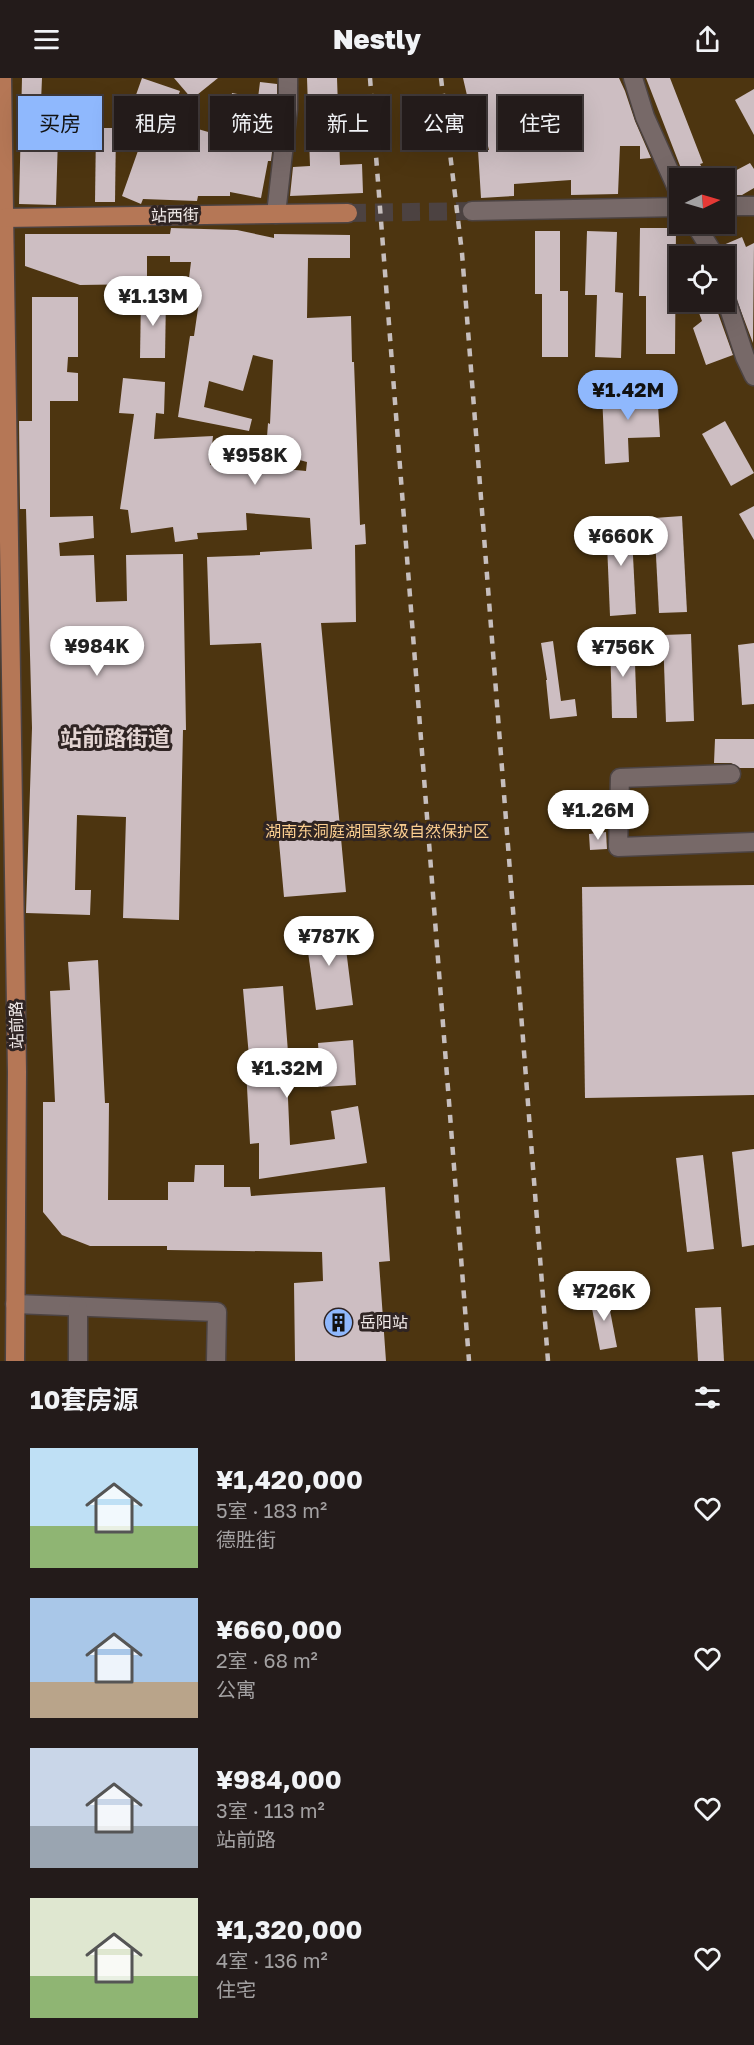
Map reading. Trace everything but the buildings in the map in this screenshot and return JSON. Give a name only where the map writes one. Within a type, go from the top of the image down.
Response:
[{"type":"main road","name":"站前路","points":[[2,78],[17,1072],[15,1361]]},
{"type":"main road","name":"站西街","points":[[3,218],[348,213]]},
{"type":"street","points":[[276,214],[288,109],[288,78]]},
{"type":"street","points":[[633,78],[645,117],[669,170]]},
{"type":"street","points":[[735,206],[754,206]]},
{"type":"street","points":[[472,211],[669,207]]},
{"type":"street","points":[[732,312],[749,355],[754,376]]},
{"type":"street","points":[[731,774],[620,778],[618,847],[754,842]]},
{"type":"street","points":[[15,1304],[218,1312],[216,1361]]},
{"type":"street","points":[[78,1307],[78,1361]]},
{"type":"green space","name":"湖南东洞庭湖国家级自然保护区","points":[[0,78],[754,78],[754,1361],[0,1361]]},
{"type":"tunnel","points":[[348,213],[472,211]]},
{"type":"railway","points":[[370,78],[469,1361]]},
{"type":"railway","points":[[441,78],[462,253],[548,1361]]},
{"type":"place","name":"岳阳站","points":[[339,1322]]},
{"type":"district","name":"站前路街道","points":[[115,738]]}]
